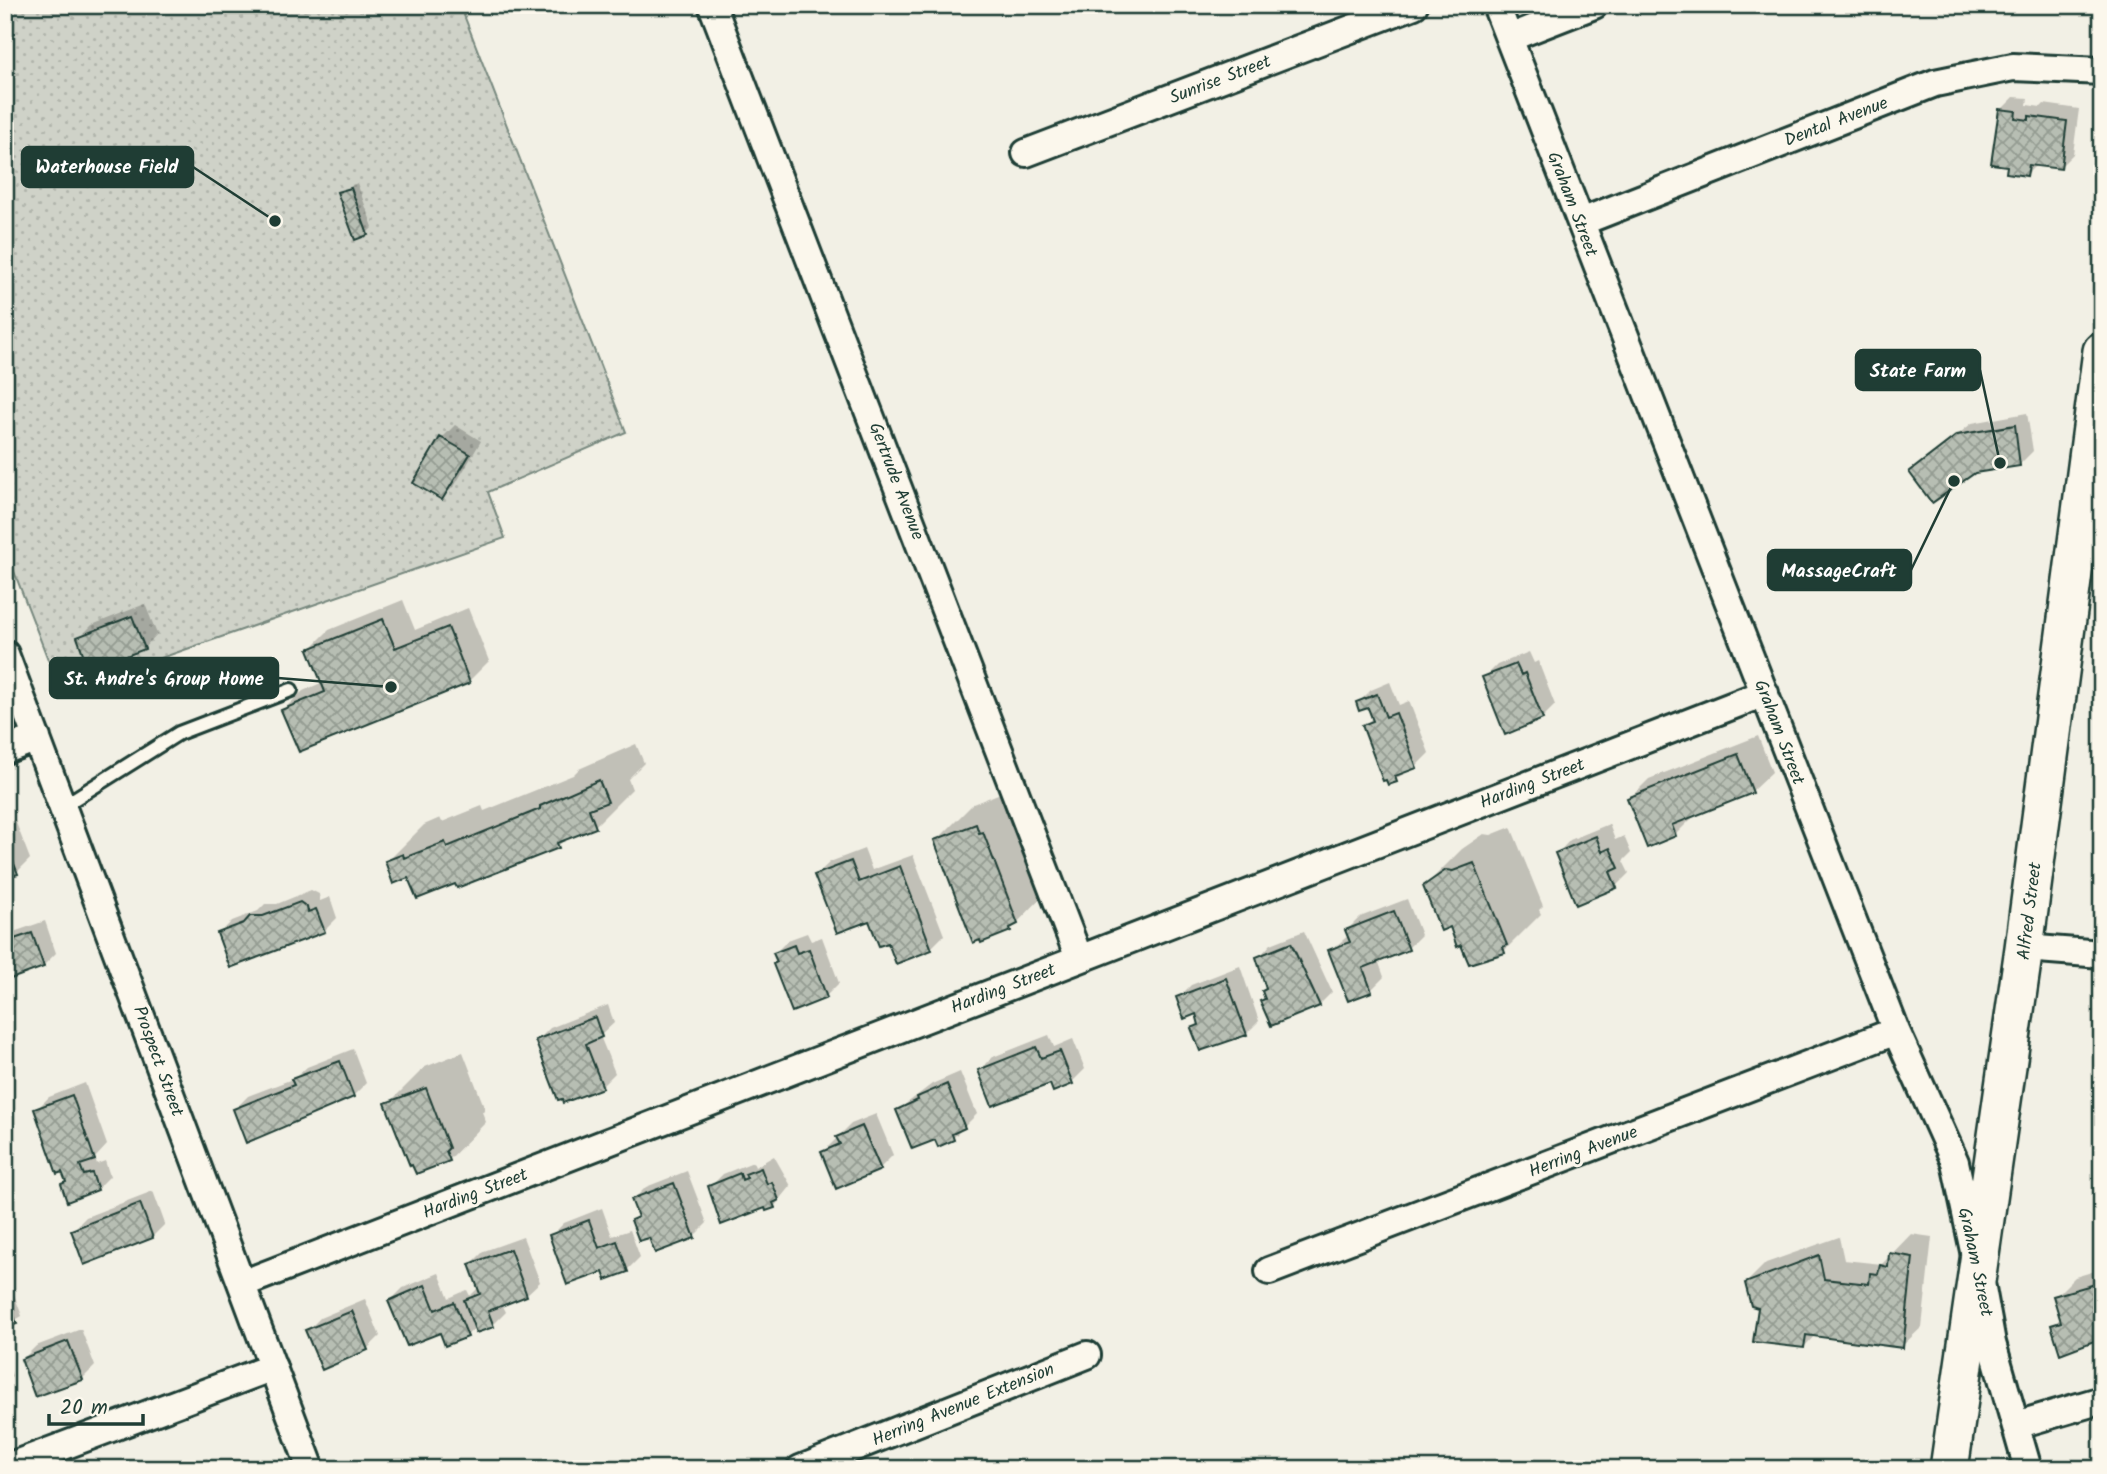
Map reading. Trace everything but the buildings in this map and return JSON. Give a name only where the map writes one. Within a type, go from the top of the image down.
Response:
[{"type":"main road","name":"Alfred Street","points":[[1949,1469],[2024,948],[2102,351]]},
{"type":"street","name":"Gertrude Avenue","points":[[712,5],[1079,958]]},
{"type":"street","name":"Sunrise Street","points":[[1026,153],[1414,5]]},
{"type":"street","name":"Graham Street","points":[[1496,5],[1896,1031],[1955,1162],[1992,1343],[2028,1469]]},
{"type":"street","points":[[1509,38],[1594,5]]},
{"type":"street","name":"Dental Avenue","points":[[1581,222],[1935,83],[2013,66],[2102,71]]},
{"type":"street","name":"Prospect Street","points":[[5,654],[311,1469]]},
{"type":"street","name":"Harding Street","points":[[242,1284],[1765,693]]},
{"type":"street","points":[[5,750],[37,738]]},
{"type":"street","points":[[2024,948],[2102,954]]},
{"type":"street","name":"Herring Avenue","points":[[1269,1271],[1896,1031]]},
{"type":"street","name":"Herring Avenue Extension","points":[[800,1469],[1087,1354]]},
{"type":"street","points":[[5,1468],[273,1367]]},
{"type":"street","points":[[2016,1425],[2102,1400]]},
{"type":"lane","points":[[63,806],[179,733],[291,690]]},
{"type":"shaded area","points":[[5,5],[305,5],[307,10],[320,5],[460,5],[626,432],[488,492],[505,538],[61,693],[5,548]]},
{"type":"place","name":"Waterhouse Field","points":[[275,221]]},
{"type":"place","name":"State Farm","points":[[2000,463]]},
{"type":"place","name":"MassageCraft","points":[[1954,481]]},
{"type":"place","name":"St. Andre's Group Home","points":[[391,687]]}]
